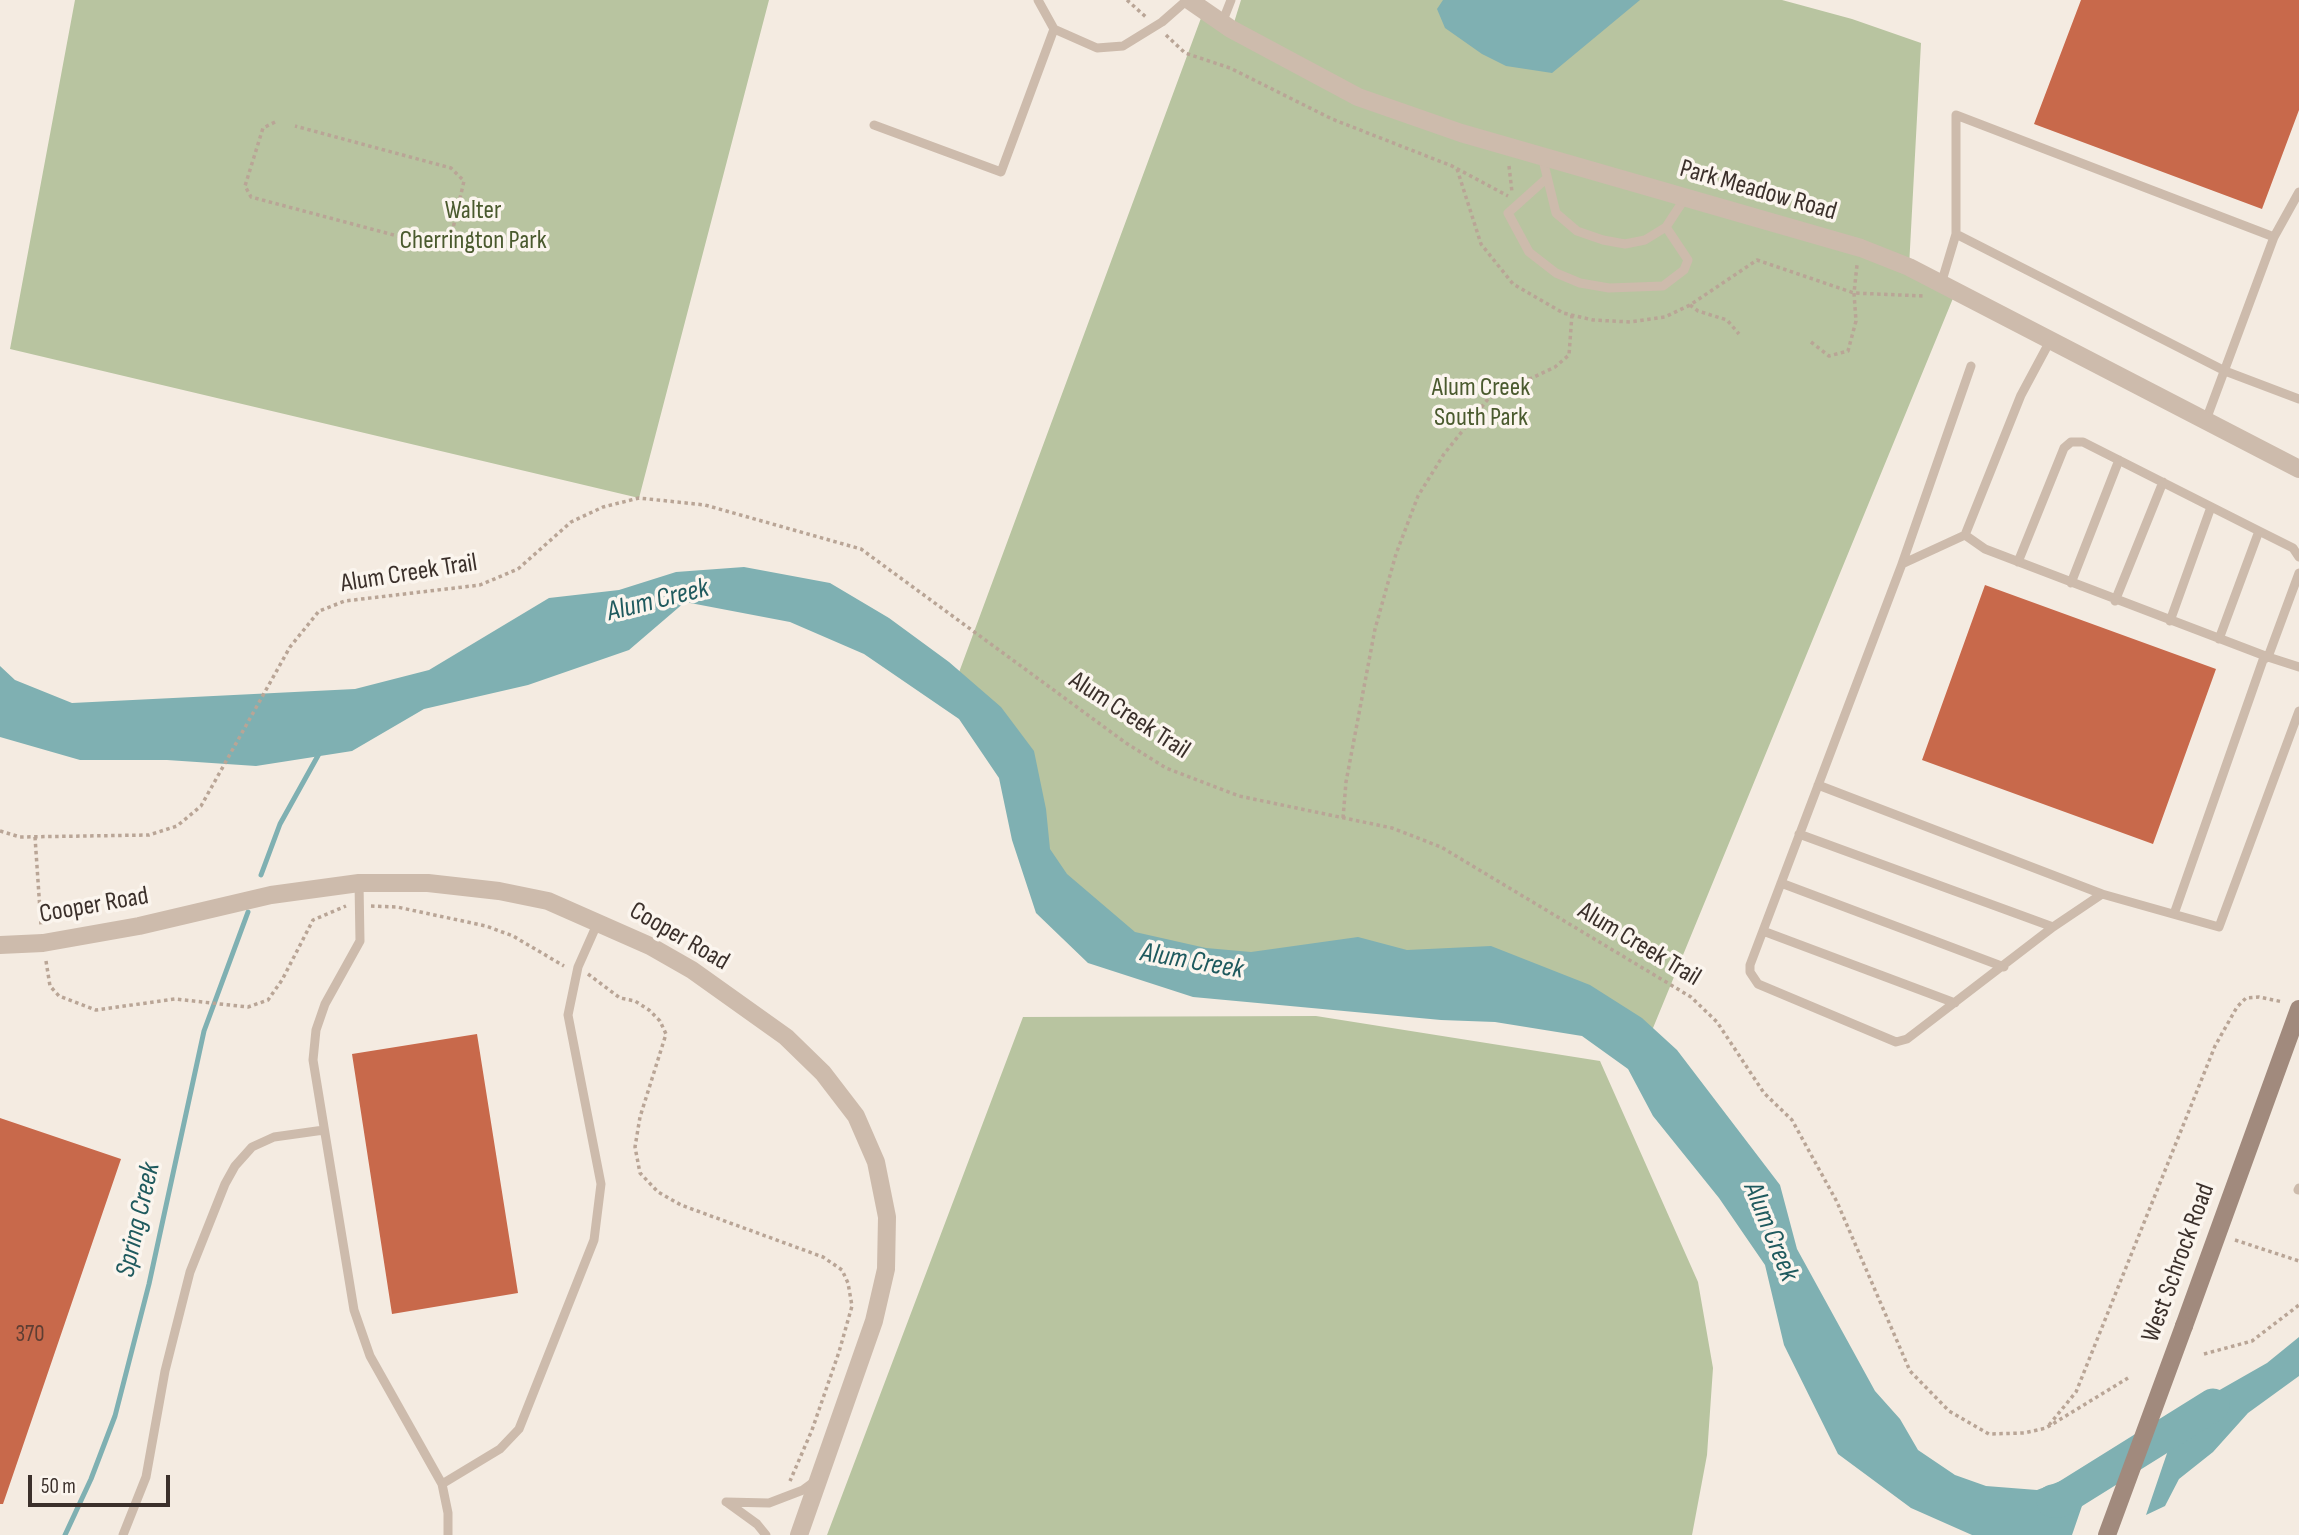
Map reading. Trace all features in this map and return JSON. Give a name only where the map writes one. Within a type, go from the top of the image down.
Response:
[{"type":"main road","name":"West Schrock Road","points":[[2107,1535],[2219,1232],[2294,1006]]},
{"type":"street","name":"Park Meadow Road","points":[[1188,0],[1222,23],[1358,97],[1510,147],[1861,248],[1936,291],[2051,340],[2299,469]]},
{"type":"street","name":"Cooper Road","points":[[0,944],[43,943],[139,926],[271,895],[359,883],[428,883],[499,891],[548,901],[650,946],[692,970],[786,1037],[823,1073],[856,1116],[876,1162],[887,1217],[887,1269],[874,1321],[799,1535]]},
{"type":"lane","points":[[1038,0],[1054,29],[1097,48],[1123,46],[1188,0]]},
{"type":"lane","points":[[1222,23],[1231,0]]},
{"type":"lane","points":[[874,125],[1001,172],[1054,29]]},
{"type":"lane","points":[[1936,291],[1956,234],[1956,115],[2274,237]]},
{"type":"lane","points":[[1542,156],[1556,213],[1577,231],[1625,244],[1645,240],[1666,227],[1685,198]]},
{"type":"lane","points":[[1547,178],[1508,213],[1528,252],[1556,273],[1580,283],[1609,288],[1663,286],[1684,270],[1688,260],[1666,227]]},
{"type":"lane","points":[[2206,420],[2274,237],[2299,192]]},
{"type":"lane","points":[[1956,234],[2225,371],[2299,399]]},
{"type":"lane","points":[[1902,564],[1965,535],[2021,396],[2051,340]]},
{"type":"lane","points":[[1971,366],[1902,564],[1750,965],[1750,972],[1758,984],[1887,1040],[1907,1039],[2004,967],[2053,926],[2102,894]]},
{"type":"lane","points":[[2018,562],[2064,448],[2071,442],[2083,442],[2163,482],[2293,548],[2299,557]]},
{"type":"lane","points":[[2071,583],[2119,460]]},
{"type":"lane","points":[[2115,601],[2163,482]]},
{"type":"lane","points":[[2170,621],[2211,507]]},
{"type":"lane","points":[[2219,639],[2259,531]]},
{"type":"lane","points":[[1965,535],[1985,549],[2115,601],[2299,667]]},
{"type":"lane","points":[[2174,914],[2263,660],[2269,657],[2299,573]]},
{"type":"lane","points":[[1818,785],[2102,894],[2219,927],[2299,711]]},
{"type":"lane","points":[[1799,835],[2053,926]]},
{"type":"lane","points":[[359,883],[360,941],[325,1004],[316,1030],[313,1060],[354,1310],[370,1356],[442,1484],[448,1535]]},
{"type":"lane","points":[[1781,883],[2004,967]]},
{"type":"lane","points":[[442,1484],[500,1449],[519,1429],[594,1240],[601,1184],[568,1015],[577,970],[598,922]]},
{"type":"lane","points":[[1763,931],[1955,1003]]},
{"type":"lane","points":[[123,1535],[146,1477],[165,1371],[190,1272],[225,1184],[235,1166],[252,1147],[274,1137],[324,1130]]},
{"type":"lane","points":[[766,1535],[757,1524],[726,1502],[769,1503],[803,1490],[819,1479]]},
{"type":"path","points":[[1127,0],[1185,53],[1230,68],[1332,120],[1452,166],[1498,194],[1513,198],[1508,179],[1510,147]]},
{"type":"path","points":[[275,121],[262,128],[245,186],[251,197],[439,247],[451,237],[464,181],[451,168],[295,127]]},
{"type":"path","points":[[1811,342],[1829,356],[1848,351],[1856,321],[1854,293],[1861,248]]},
{"type":"path","points":[[1757,260],[1854,293],[1936,291]]},
{"type":"path","points":[[1690,305],[1698,312],[1727,320],[1739,334]]},
{"type":"path","points":[[1343,818],[1346,782],[1375,629],[1396,554],[1418,496],[1444,454],[1488,399],[1555,367],[1569,355],[1572,314]]},
{"type":"path","name":"Alum Creek Trail","points":[[0,831],[20,837],[149,835],[177,826],[201,806],[290,647],[319,611],[345,601],[480,585],[518,569],[570,522],[603,507],[639,498],[705,505],[861,549],[1126,743],[1166,768],[1239,796],[1392,828],[1441,847],[1691,997],[1717,1021],[1764,1093],[1792,1120],[1837,1202],[1910,1371],[1949,1412],[1989,1434],[2046,1429],[2128,1378]]},
{"type":"path","points":[[35,837],[43,943],[50,986],[59,996],[76,1005],[96,1010],[175,999],[248,1007],[268,1000],[282,980],[313,920],[345,906],[397,906],[486,926],[513,936],[560,965],[592,975],[620,998],[635,1001],[649,1010],[660,1021],[666,1034],[640,1117],[635,1147],[640,1173],[658,1192],[681,1205],[822,1257],[842,1270],[848,1283],[852,1306],[839,1352],[785,1498]]},
{"type":"path","points":[[2046,1429],[2076,1392],[2215,1046],[2237,1007],[2246,998],[2259,997],[2294,1006]]},
{"type":"path","points":[[2219,1232],[2243,1244],[2299,1261]]},
{"type":"path","points":[[2204,1354],[2252,1341],[2299,1305]]},
{"type":"green space","name":"Walter Cherrington Park","points":[[75,0],[769,0],[639,498],[10,349]]},
{"type":"green space","name":"Alum Creek South Park","points":[[1241,0],[1782,0],[1852,19],[1921,43],[1909,267],[1956,291],[1646,1045],[1122,949],[1040,883],[1011,762],[951,694],[1204,10],[1232,29]]},
{"type":"green space","points":[[1316,1016],[1600,1061],[1698,1282],[1713,1368],[1707,1455],[1692,1535],[827,1535],[1023,1017]]},
{"type":"water","points":[[1443,0],[1640,0],[1552,73],[1506,66],[1482,54],[1445,28],[1437,9]]},
{"type":"water","points":[[744,567],[830,583],[889,618],[949,662],[1001,707],[1034,751],[1046,809],[1050,849],[1067,874],[1135,932],[1206,948],[1251,952],[1358,937],[1407,950],[1491,946],[1590,985],[1642,1018],[1677,1050],[1780,1185],[1797,1249],[1875,1391],[1900,1419],[1918,1450],[1955,1475],[1986,1486],[2037,1490],[2095,1468],[2072,1535],[1972,1535],[1911,1508],[1838,1454],[1784,1345],[1765,1265],[1719,1198],[1653,1116],[1628,1069],[1582,1036],[1495,1022],[1441,1020],[1193,997],[1088,963],[1036,913],[1012,840],[999,778],[959,719],[864,654],[790,622],[685,602],[629,650],[528,685],[424,709],[352,751],[256,766],[167,760],[80,760],[0,737],[0,666],[15,680],[72,703],[355,689],[429,670],[549,598],[619,590],[676,572]]},
{"type":"water","points":[[2299,1337],[2299,1376],[2248,1413],[2213,1452],[2179,1479],[2165,1506],[2146,1515],[2181,1412],[2267,1363]]},
{"type":"building","points":[[2081,0],[2299,0],[2299,110],[2262,209],[2034,124]]},
{"type":"building","points":[[1985,585],[2216,669],[2153,844],[1922,760]]},
{"type":"building","points":[[477,1034],[518,1293],[392,1314],[352,1054]]},
{"type":"building","points":[[0,1118],[121,1159],[3,1504],[0,1504]]},
{"type":"waterway","points":[[261,875],[280,824],[320,752]]},
{"type":"waterway","name":"Spring Creek","points":[[65,1535],[91,1479],[115,1416],[149,1284],[204,1031],[248,912]]},
{"type":"waterway","name":"Alum Creek","points":[[2053,1501],[2059,1501],[2213,1405]]}]
